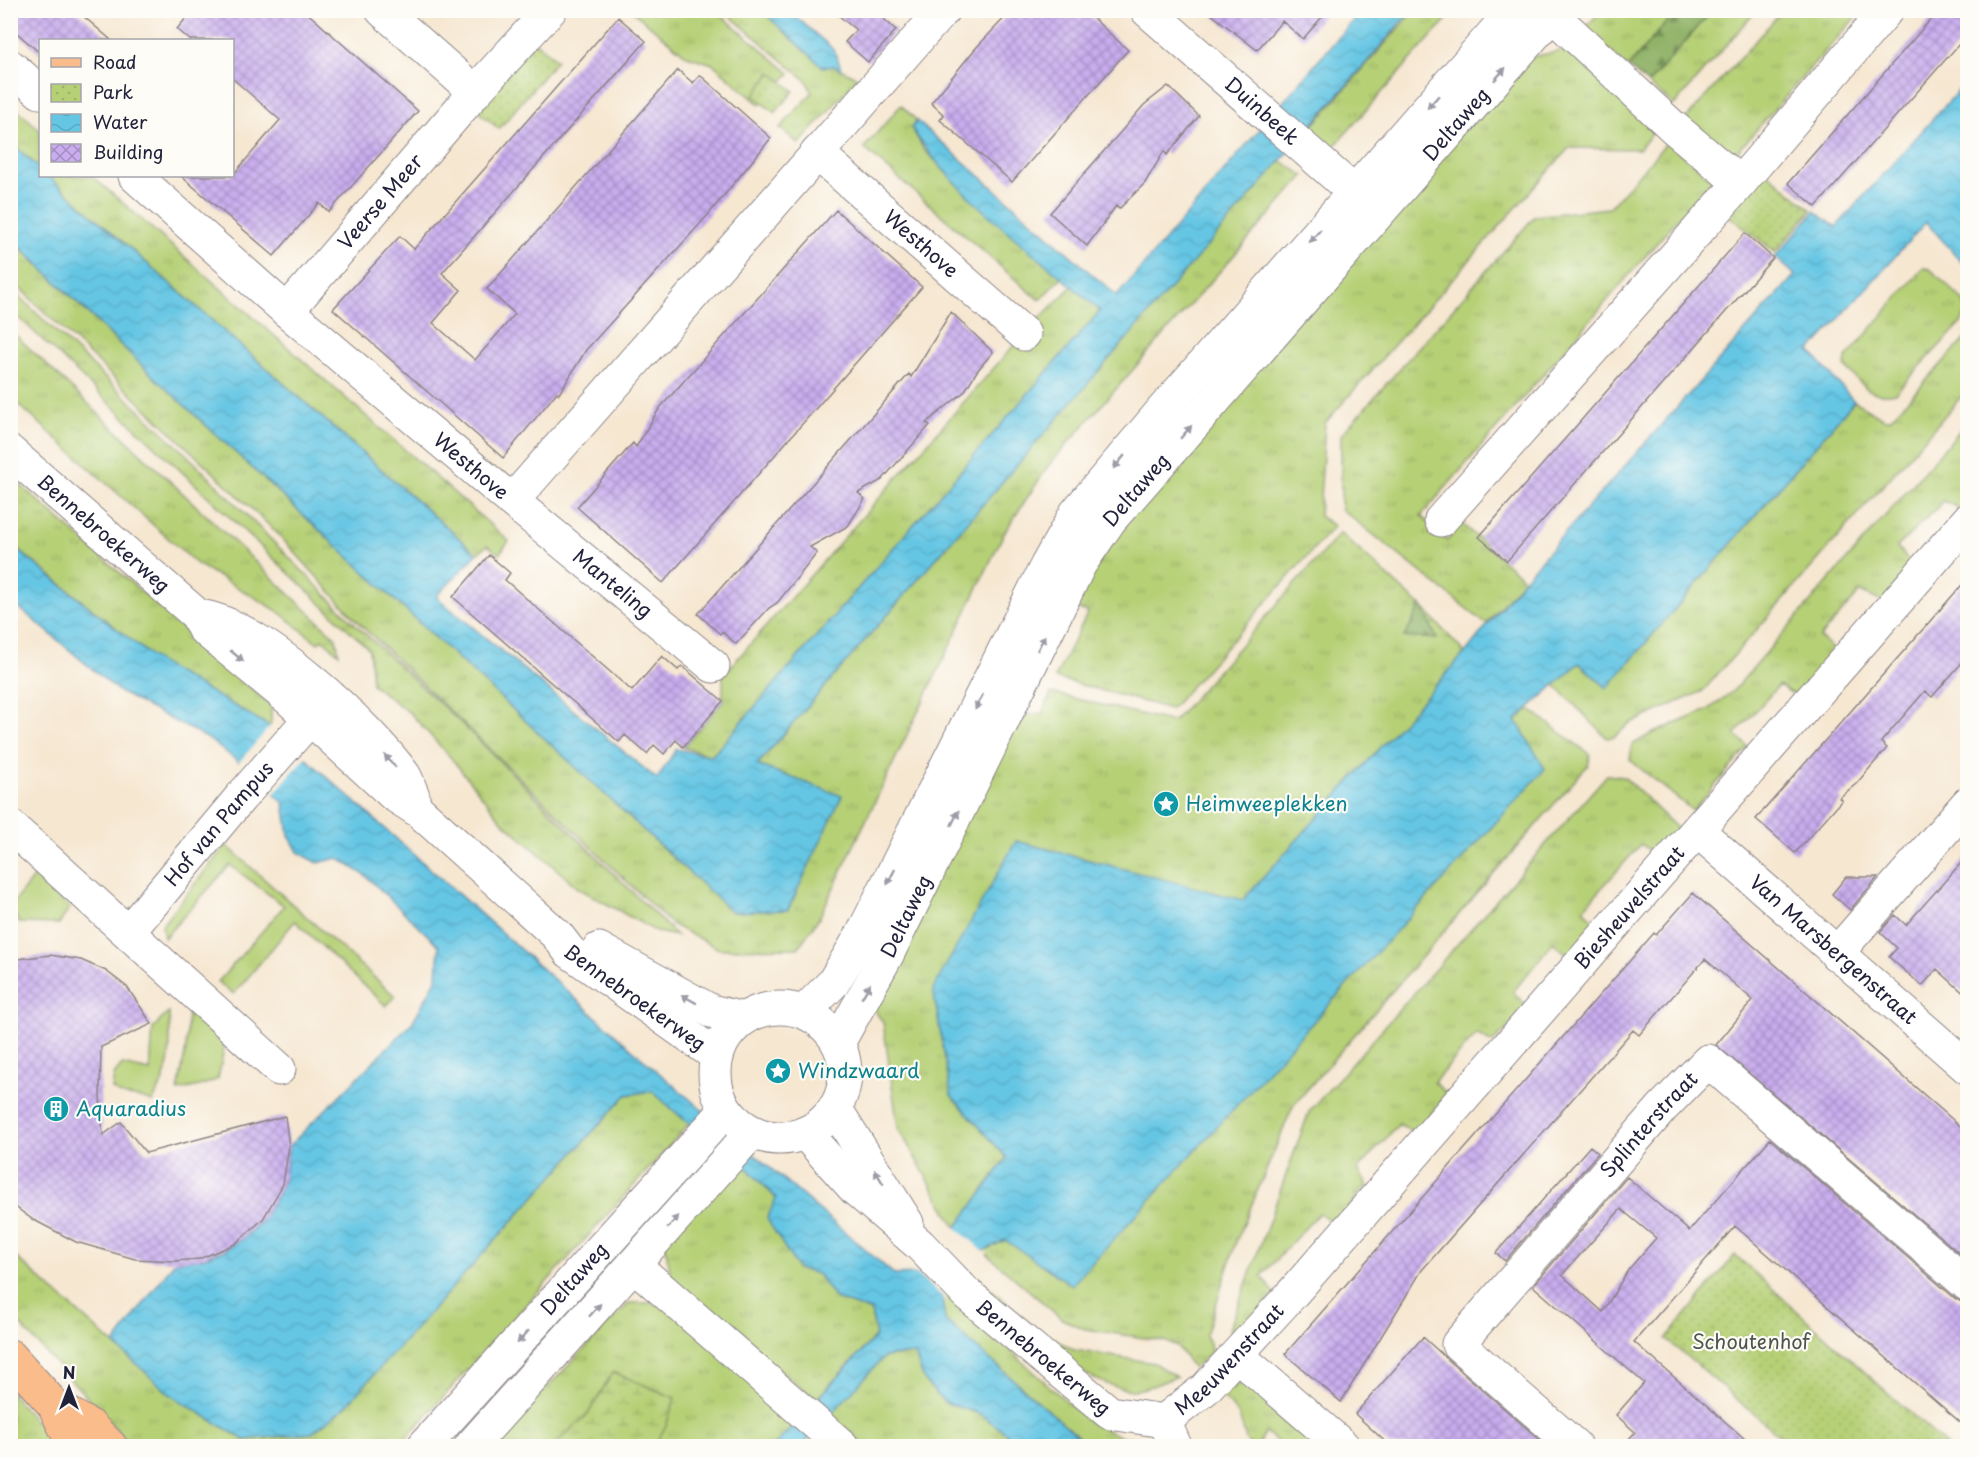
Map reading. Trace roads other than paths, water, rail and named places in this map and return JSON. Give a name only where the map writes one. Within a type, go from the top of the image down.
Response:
[{"type":"main road","points":[[10,1356],[54,1405],[67,1432],[79,1446]]},
{"type":"main road","points":[[54,1405],[90,1426],[110,1446]]},
{"type":"street","points":[[382,10],[475,92]]},
{"type":"street","name":"Veerse Meer","points":[[287,311],[475,92],[550,10]]},
{"type":"street","name":"Westhove","points":[[136,177],[287,311],[512,501],[943,10]]},
{"type":"street","name":"Duinbeek","points":[[1147,10],[1365,202]]},
{"type":"street","name":"Deltaweg","points":[[838,1043],[887,956],[1080,564],[1110,520],[1365,202],[1514,10]]},
{"type":"street","points":[[1441,520],[1740,183],[1887,10]]},
{"type":"street","name":"Deltaweg","points":[[804,1012],[833,983],[863,933],[1047,566],[1076,513],[1162,411],[1552,12],[1672,126],[1740,183]]},
{"type":"street","points":[[10,66],[39,91]]},
{"type":"street","name":"Westhove","points":[[817,153],[1024,334]]},
{"type":"street","name":"Bennebroekerweg","points":[[10,452],[197,615],[218,619],[258,641],[311,717],[405,776],[419,811],[557,935],[570,952],[717,1056]]},
{"type":"street","name":"Manteling","points":[[512,501],[713,666]]},
{"type":"street","name":"Biesheuvelstraat","points":[[1291,1295],[1968,520]]},
{"type":"street","name":"Hof van Pampus","points":[[129,931],[311,717]]},
{"type":"street","points":[[1836,954],[1968,803]]},
{"type":"street","points":[[10,826],[129,931],[279,1069]]},
{"type":"street","name":"Van Marsbergenstraat","points":[[1698,831],[1968,1068]]},
{"type":"street","name":"Bennebroekerweg","points":[[557,935],[595,947],[711,1011],[743,1019]]},
{"type":"street","points":[[783,1008],[804,1012],[821,1022],[838,1043],[844,1062],[845,1080],[835,1108],[824,1121],[805,1133],[740,1146],[743,1127],[715,1123],[717,1056],[725,1037],[743,1019],[761,1010],[783,1008]]},
{"type":"street","name":"Splinterstraat","points":[[1564,1443],[1458,1344],[1662,1108],[1708,1061],[1968,1285]]},
{"type":"street","name":"Bennebroekerweg","points":[[835,1108],[878,1173],[920,1245]]},
{"type":"street","name":"Deltaweg","points":[[424,1446],[715,1123]]},
{"type":"street","name":"Bennebroekerweg","points":[[805,1133],[855,1189],[920,1245],[967,1294],[1110,1413],[1170,1434]]},
{"type":"street","name":"Deltaweg","points":[[471,1446],[635,1266],[740,1146]]},
{"type":"street","points":[[635,1266],[838,1443]]},
{"type":"street","name":"Meeuwenstraat","points":[[1170,1434],[1205,1389],[1291,1295]]},
{"type":"street","points":[[1237,1355],[1343,1446]]},
{"type":"water","points":[[762,11],[789,11],[834,50],[842,70],[835,66],[823,67]]},
{"type":"water","points":[[1361,11],[1411,11],[757,765],[842,796],[788,910],[732,912],[155,378],[11,238],[10,142],[39,168],[39,177],[49,177],[477,554],[436,597],[657,779],[676,749],[712,756],[1100,311],[974,201],[929,153],[911,127],[917,121],[1117,296]]},
{"type":"water","points":[[1967,81],[1967,258],[1963,263],[1926,222],[1810,351],[1854,401],[1607,688],[1579,663],[1516,720],[1545,769],[1072,1285],[1005,1240],[983,1251],[942,1296],[945,1320],[1089,1446],[1015,1446],[1006,1433],[980,1414],[944,1402],[924,1380],[915,1354],[884,1357],[802,1446],[774,1446],[876,1336],[871,1311],[836,1299],[817,1274],[798,1269],[767,1219],[776,1198],[741,1162],[689,1124],[652,1091],[626,1095],[344,1408],[312,1433],[244,1440],[171,1395],[114,1344],[175,1261],[199,1259],[225,1250],[243,1239],[263,1219],[283,1184],[289,1146],[412,1023],[437,978],[439,946],[366,876],[338,858],[318,863],[298,852],[289,835],[284,803],[236,760],[207,738],[121,693],[11,601],[10,544],[160,663],[271,727],[651,1066],[895,1275],[917,1274],[956,1228],[1007,1158],[951,1095],[933,989],[1016,841],[1243,900],[1465,653],[1524,579],[1795,275],[1775,257],[1815,211],[1836,227]]},
{"type":"place","name":"Heimweeplekken","points":[[1166,804]]},
{"type":"place","name":"Windzwaard","points":[[778,1071]]},
{"type":"place","name":"Aquaradius","points":[[56,1109]]},
{"type":"park label","name":"Schoutenhof","points":[[1751,1342]]}]
